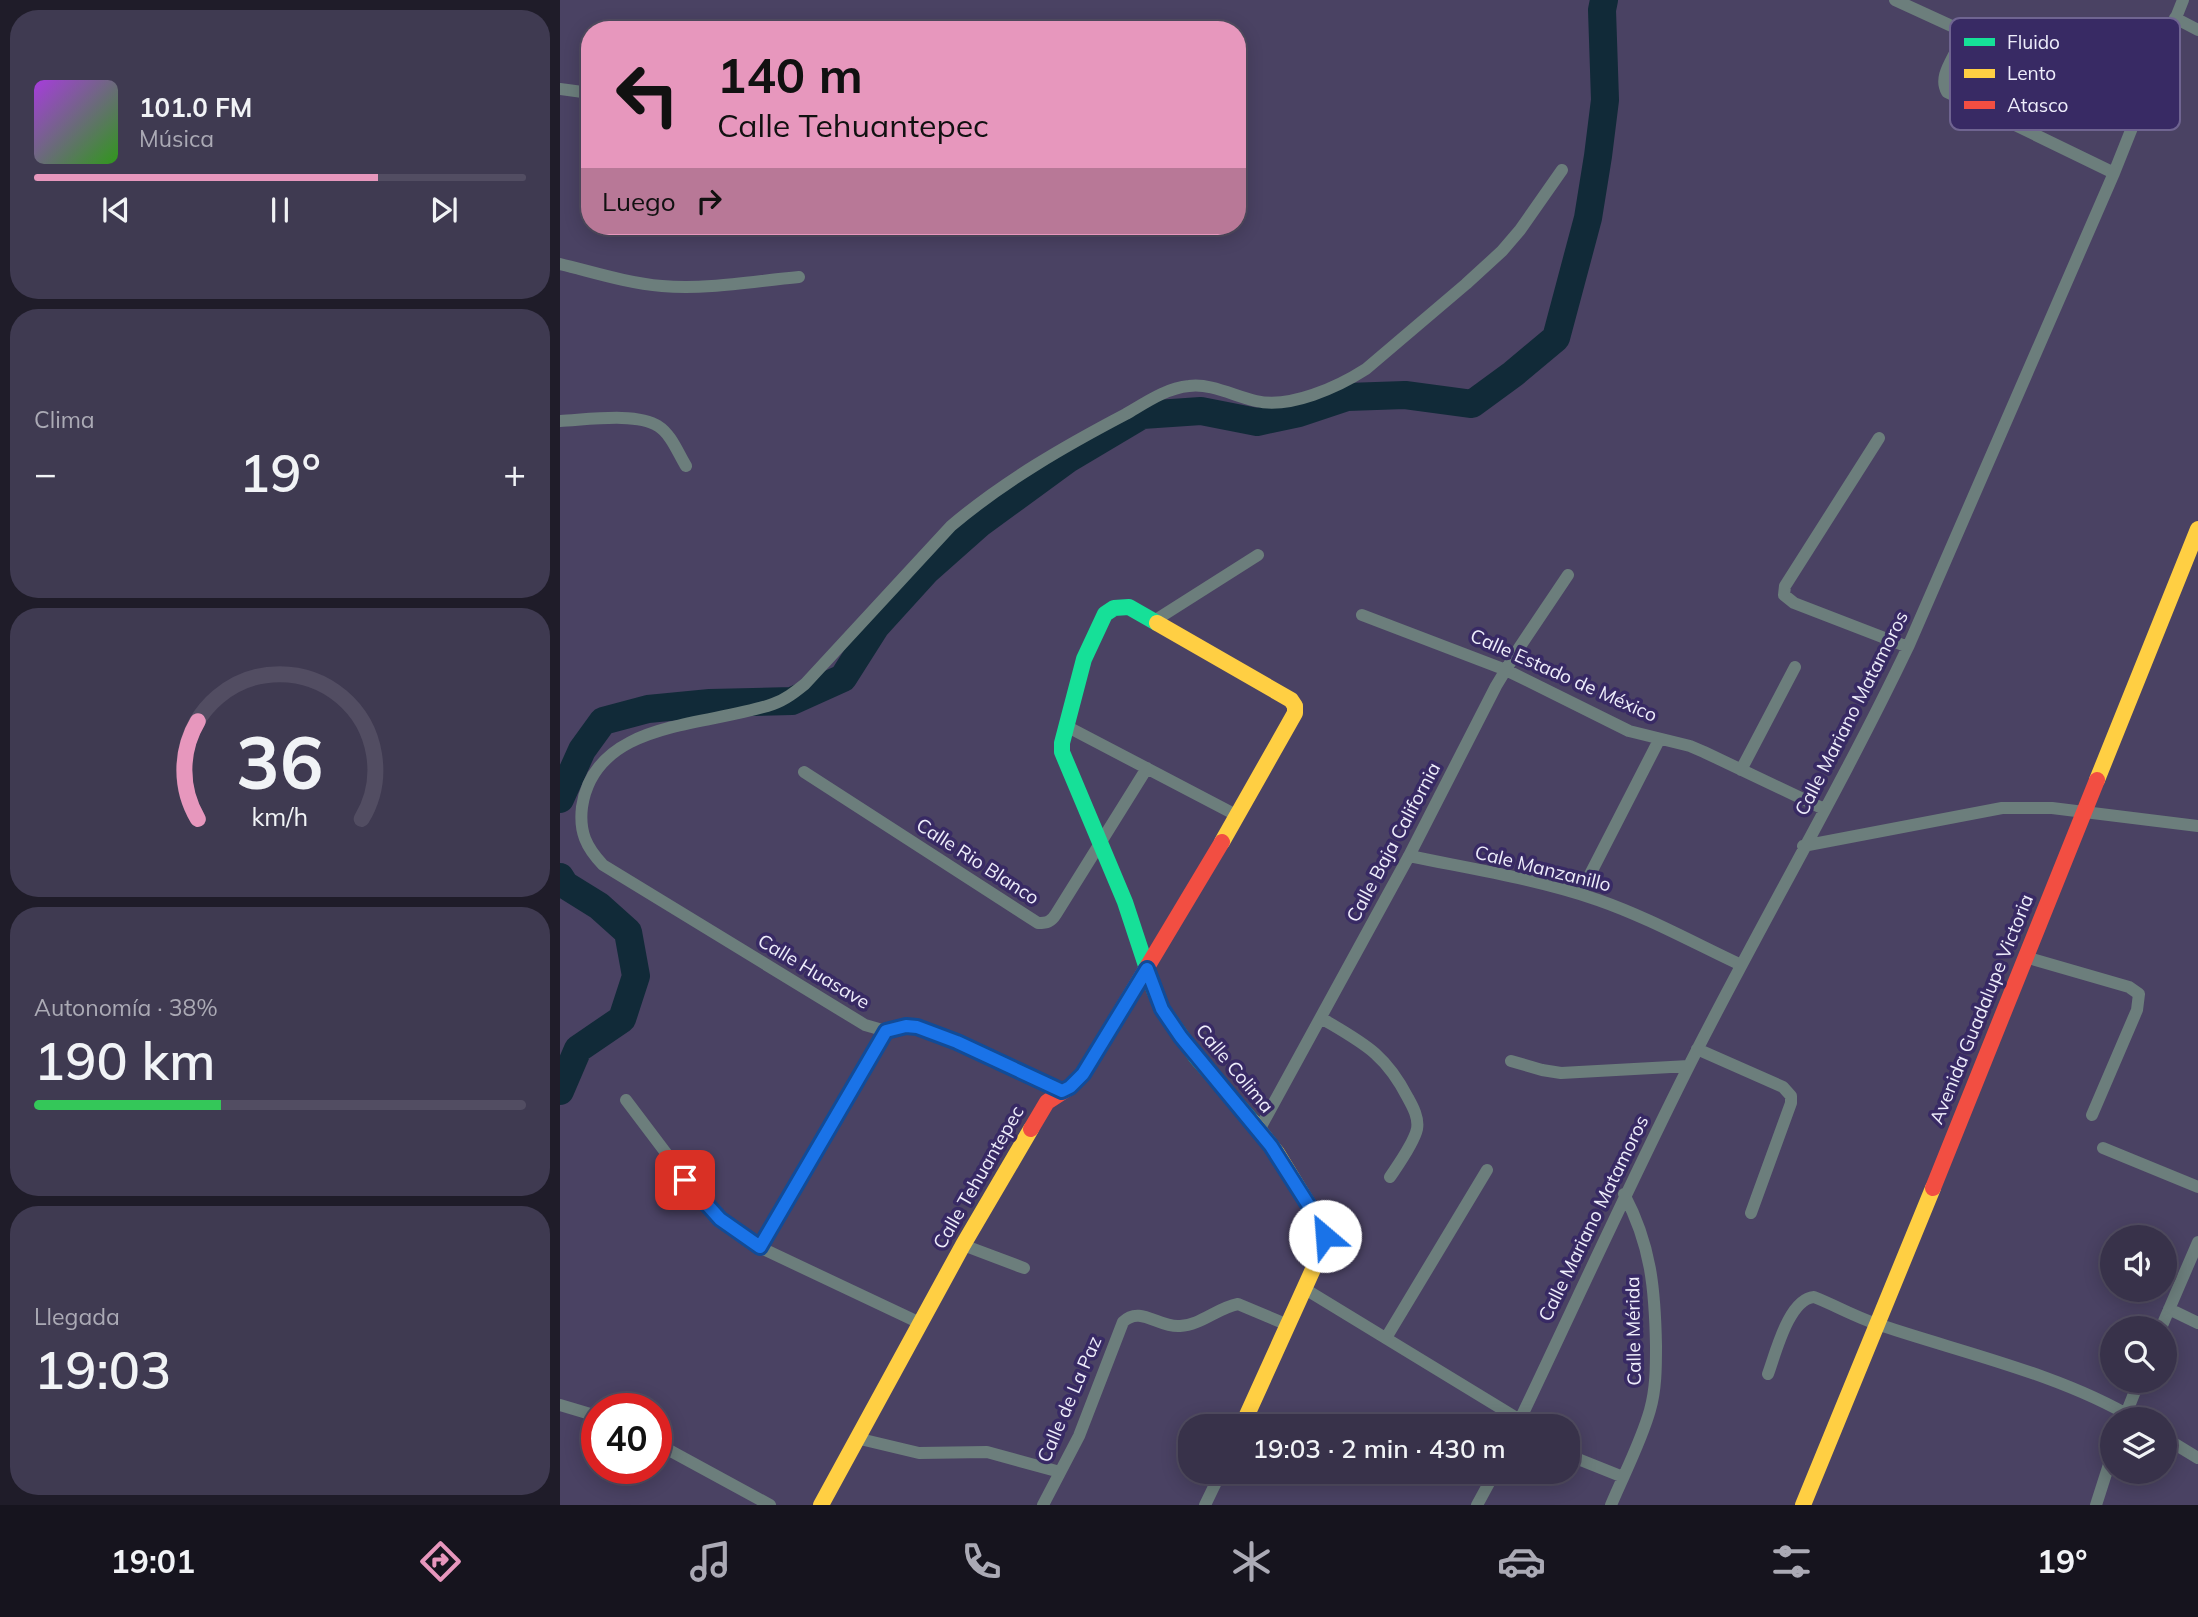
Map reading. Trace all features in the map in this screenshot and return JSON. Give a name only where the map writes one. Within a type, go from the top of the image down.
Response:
[{"type":"street","points":[[1895,0],[1950,25]]},
{"type":"street","name":"Calle Mariano Matamoros","points":[[2175,18],[2183,0]]},
{"type":"street","points":[[2180,21],[2198,30]]},
{"type":"street","points":[[1950,65],[1943,82],[1950,93]]},
{"type":"street","points":[[560,89],[581,92]]},
{"type":"street","points":[[2025,130],[2114,173]]},
{"type":"street","name":"Calle Mariano Matamoros","points":[[1522,1414],[1625,1194],[1697,1049],[1908,647],[2131,130]]},
{"type":"street","name":"Calle Huasave","points":[[1062,1091],[917,1027],[906,1026],[886,1031],[865,1025],[603,865],[583,838],[581,819],[590,779],[622,746],[643,735],[759,708],[790,695],[805,684],[951,526],[973,507],[1068,445],[1163,394],[1190,385],[1202,386],[1269,403],[1312,395],[1349,380],[1493,259],[1520,230],[1563,170]]},
{"type":"street","points":[[560,264],[663,286],[702,286],[799,277]]},
{"type":"street","points":[[560,421],[634,419],[657,425],[666,433],[686,466]]},
{"type":"street","points":[[1879,438],[1785,586],[1784,595],[1794,603],[1908,647]]},
{"type":"street","name":"Avenida Guadalupe Victoria","points":[[1803,1505],[2197,532]]},
{"type":"street","points":[[1154,621],[1258,555]]},
{"type":"street","name":"Calle Baja California","points":[[1259,1130],[1409,856],[1506,670],[1568,575]]},
{"type":"street","points":[[1129,607],[1154,621],[1291,700],[1295,706],[1291,722],[1238,816],[1066,726],[1084,659],[1105,614],[1114,608],[1129,607]]},
{"type":"street","name":"Calle Estado de México","points":[[1362,615],[1506,670],[1612,724],[1659,740],[1690,746],[1824,809]]},
{"type":"street","points":[[1741,770],[1795,667]]},
{"type":"street","name":"Calle Colima","points":[[1066,726],[1062,752],[1135,930],[1162,1009],[1181,1037],[1259,1130],[1323,1228],[1324,1245],[1247,1414]]},
{"type":"street","points":[[1580,894],[1659,740]]},
{"type":"street","name":"Calle Rio Blanco","points":[[804,772],[1038,923],[1052,920],[1147,768]]},
{"type":"street","points":[[1804,846],[2002,808],[2052,808],[2198,826]]},
{"type":"street","name":"Calle Tehuantepec","points":[[821,1505],[963,1245],[1047,1102],[1070,1087],[1083,1074],[1238,816]]},
{"type":"street","name":"Cale Manzanillo","points":[[1409,856],[1580,894],[1647,920],[1741,965]]},
{"type":"street","points":[[2025,957],[2129,987],[2139,995],[2137,1010],[2092,1115]]},
{"type":"street","points":[[1321,1018],[1359,1041],[1385,1061],[1396,1074],[1414,1109],[1417,1129],[1390,1177]]},
{"type":"street","points":[[760,1247],[886,1031]]},
{"type":"street","points":[[1697,1049],[1783,1087],[1791,1096],[1751,1213]]},
{"type":"street","points":[[1511,1061],[1561,1073],[1689,1066]]},
{"type":"street","points":[[626,1100],[704,1202],[733,1230],[760,1247],[920,1323]]},
{"type":"street","points":[[2104,1148],[2198,1187]]},
{"type":"street","points":[[1386,1338],[1487,1170]]},
{"type":"street","name":"Calle Mérida","points":[[1611,1505],[1650,1410],[1656,1375],[1652,1274],[1640,1227],[1625,1194]]},
{"type":"street","points":[[963,1245],[1024,1268]]},
{"type":"street","points":[[2166,1316],[2197,1245]]},
{"type":"street","points":[[1305,1289],[1504,1414]]},
{"type":"street","points":[[1768,1374],[1791,1315],[1806,1298],[1820,1299],[1878,1325],[2085,1393],[2109,1407]]},
{"type":"street","name":"Calle de La Paz","points":[[1042,1505],[1079,1436],[1122,1322],[1128,1317],[1136,1314],[1162,1324],[1182,1326],[1197,1323],[1238,1304],[1288,1325]]},
{"type":"street","points":[[2169,1309],[2198,1323]]},
{"type":"street","points":[[560,1405],[581,1411]]},
{"type":"street","points":[[856,1438],[919,1453],[987,1452],[1060,1472]]},
{"type":"street","points":[[2177,1445],[2198,1458]]},
{"type":"street","points":[[672,1452],[770,1505]]},
{"type":"street","points":[[1580,1460],[1623,1478]]},
{"type":"street","points":[[1205,1505],[1215,1484]]},
{"type":"street","points":[[1477,1505],[1488,1484]]},
{"type":"street","points":[[2096,1505],[2103,1484]]},
{"type":"waterway","points":[[560,799],[582,750],[603,721],[648,709],[710,703],[792,701],[843,678],[876,626],[926,571],[979,524],[1068,459],[1142,415],[1201,411],[1257,422],[1299,413],[1347,397],[1405,395],[1472,404],[1513,374],[1556,338],[1588,218],[1605,100],[1604,0]]},
{"type":"waterway","points":[[560,877],[565,885],[599,906],[628,932],[636,976],[622,1019],[578,1049],[560,1091]]},
{"type":"traffic: fast","points":[[1157,623],[1129,607],[1114,608],[1105,614],[1084,659],[1062,752],[1125,902],[1163,1010],[1196,1057],[1252,1121]]},
{"type":"traffic: slow","points":[[2097,780],[2198,529]]},
{"type":"traffic: slow","points":[[1157,623],[1291,700],[1295,706],[1295,713],[1222,842]]},
{"type":"traffic: slow","points":[[1247,1414],[1324,1245],[1323,1228],[1277,1153],[1252,1121]]},
{"type":"traffic: slow","points":[[821,1505],[963,1245],[1031,1129]]},
{"type":"traffic: slow","points":[[1803,1505],[1933,1188]]},
{"type":"traffic: jam","points":[[1933,1188],[2097,780]]},
{"type":"traffic: jam","points":[[1031,1129],[1047,1102],[1070,1087],[1083,1074],[1222,842]]},
{"type":"route","points":[[685,1180],[720,1219],[760,1247],[886,1031],[906,1026],[917,1027],[957,1042],[1062,1091],[1083,1074],[1147,969],[1162,1009],[1181,1037],[1271,1146],[1323,1228],[1325,1236]]}]
